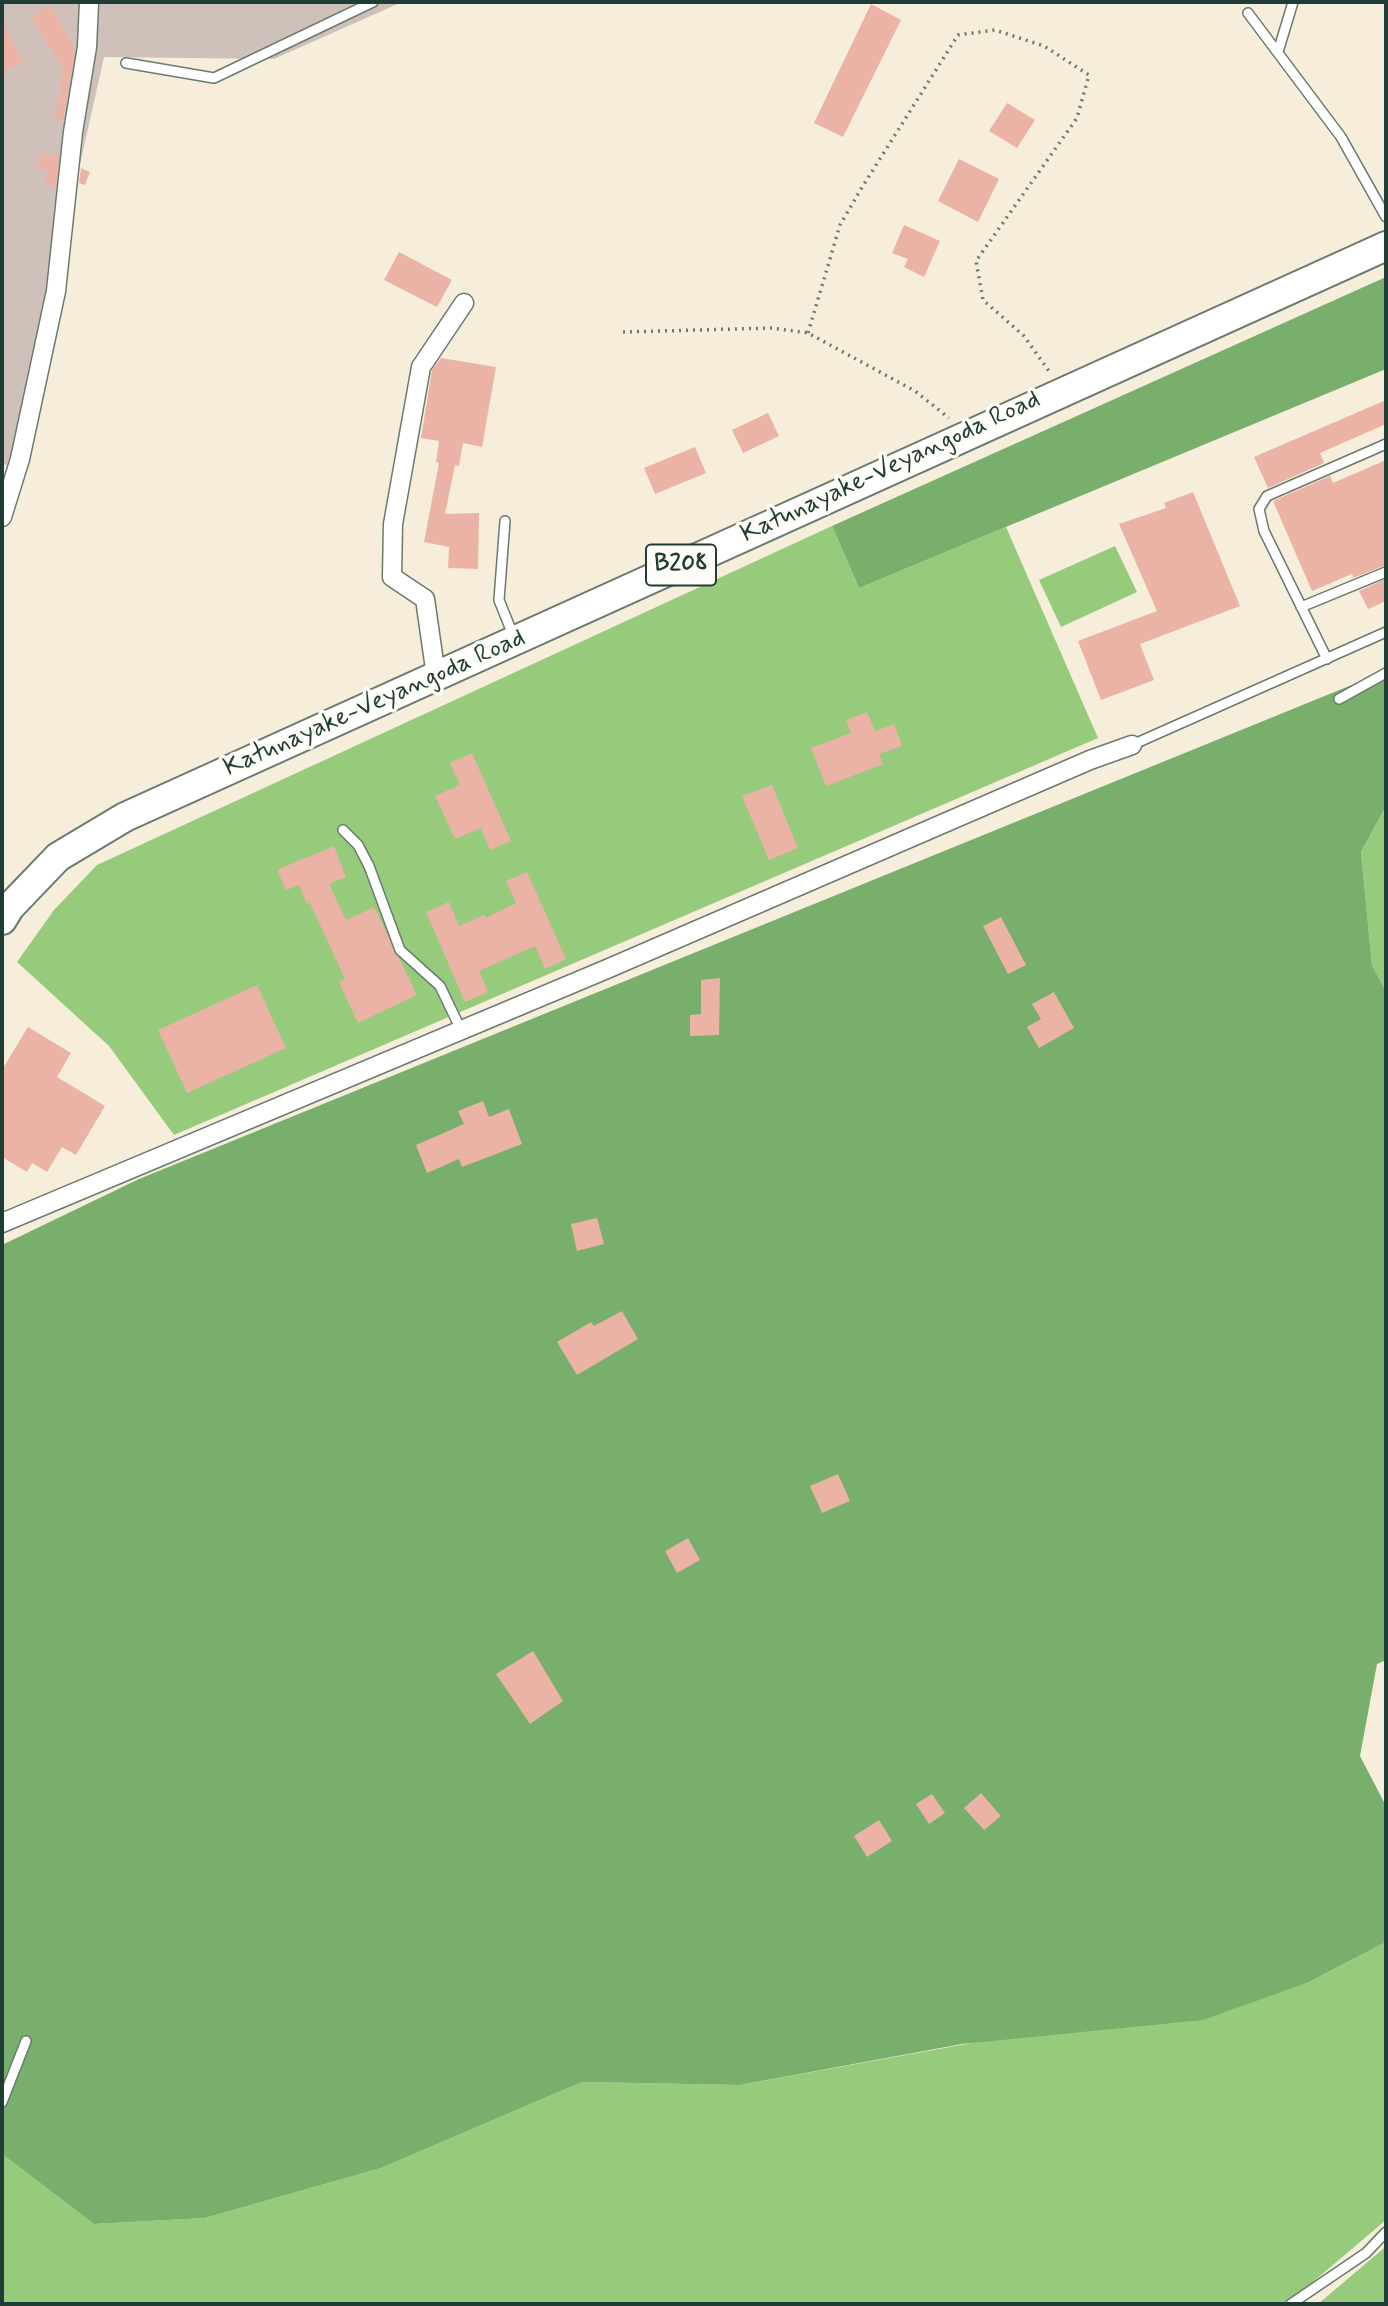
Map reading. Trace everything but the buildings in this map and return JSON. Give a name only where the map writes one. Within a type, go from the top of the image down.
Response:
[{"type":"main road","name":"Katunayake-Veyangoda Road","points":[[2,920],[10,907],[58,857],[125,817],[1062,390],[1386,246]]},
{"type":"street","points":[[2,517],[20,459],[55,290],[73,132],[87,47],[89,2]]},
{"type":"street","points":[[436,676],[425,599],[392,577],[393,524],[421,367],[464,303]]},
{"type":"street","points":[[2,1223],[461,1030],[1090,760],[1132,745]]},
{"type":"lane","points":[[126,63],[214,78],[373,2]]},
{"type":"lane","points":[[1278,52],[1293,2]]},
{"type":"lane","points":[[1248,13],[1341,136],[1386,217]]},
{"type":"lane","points":[[1326,659],[1264,531],[1258,514],[1261,503],[1267,496],[1386,444]]},
{"type":"lane","points":[[505,521],[499,600],[515,640]]},
{"type":"lane","points":[[1301,607],[1386,572]]},
{"type":"lane","points":[[1132,745],[1386,632]]},
{"type":"lane","points":[[1339,698],[1386,673]]},
{"type":"lane","points":[[343,830],[358,845],[369,866],[400,950],[440,986],[461,1030]]},
{"type":"lane","points":[[2,2102],[26,2041]]},
{"type":"lane","points":[[1291,2304],[1366,2253],[1386,2232]]},
{"type":"path","points":[[808,334],[840,225],[861,189],[958,35],[995,30],[1044,46],[1089,75],[1077,118],[975,261],[984,300],[1024,336],[1062,390]]},
{"type":"path","points":[[623,332],[772,328],[808,334],[915,391],[947,416],[963,436]]},
{"type":"shaded area","points":[[2,2],[402,2],[274,59],[104,57],[12,468],[2,463]]},
{"type":"green space","points":[[1386,277],[1386,369],[859,588],[832,526]]},
{"type":"green space","points":[[832,526],[859,588],[1006,527],[1098,738],[174,1135],[109,1046],[17,962],[54,910],[97,865]]},
{"type":"green space","points":[[1115,546],[1137,592],[1061,627],[1039,580]]},
{"type":"green space","points":[[1386,671],[1386,806],[1361,852],[1372,965],[1386,992],[1386,1660],[1377,1664],[1360,1756],[1386,1806],[1386,1942],[1309,1982],[1203,2020],[962,2044],[740,2085],[582,2082],[381,2168],[205,2218],[94,2224],[2,2154],[2,1245],[139,1179]]},
{"type":"green space","points":[[1386,806],[1386,992],[1372,965],[1361,852]]},
{"type":"green space","points":[[1386,1942],[1386,2220],[1287,2304],[2,2304],[2,2154],[94,2224],[205,2218],[381,2168],[582,2082],[740,2085],[1309,1982]]},
{"type":"green space","points":[[1386,2246],[1386,2304],[1318,2304],[1383,2249]]}]
